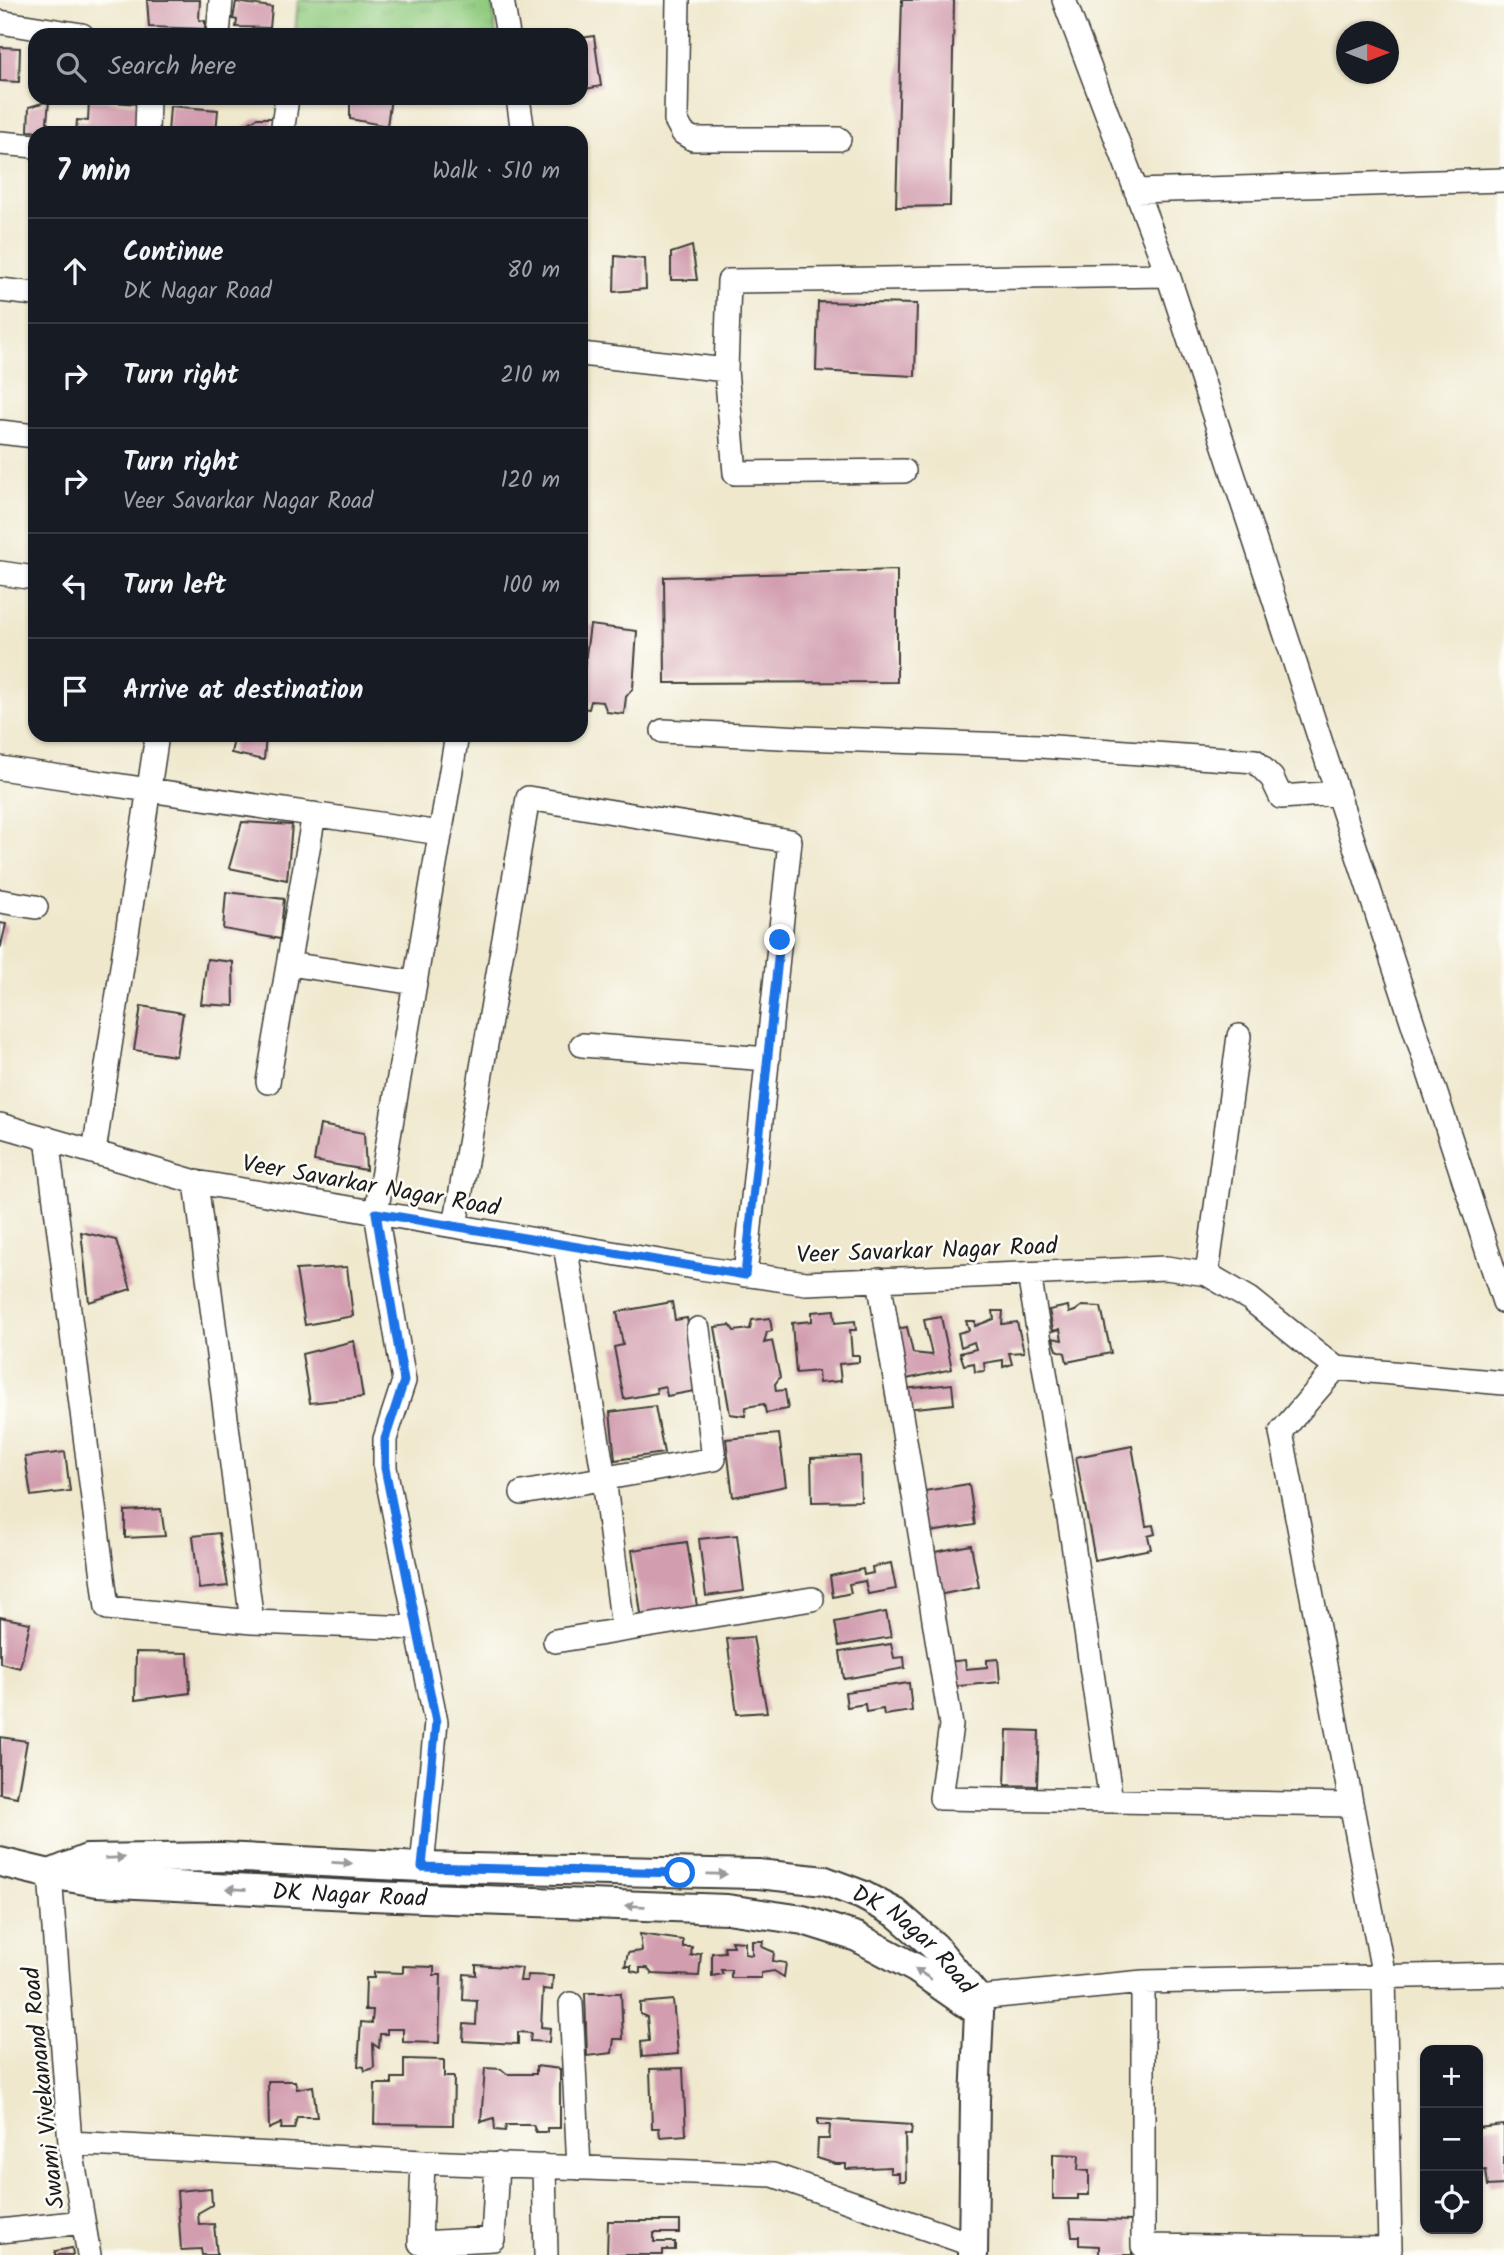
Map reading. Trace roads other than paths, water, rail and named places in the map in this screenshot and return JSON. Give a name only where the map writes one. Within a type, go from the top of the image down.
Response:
[{"type":"main road","name":"DK Nagar Road","points":[[50,1874],[87,1859],[222,1857],[422,1867],[758,1874],[825,1881],[862,1895],[896,1913],[934,1947],[978,2005]]},
{"type":"main road","points":[[0,1862],[50,1874]]},
{"type":"main road","name":"DK Nagar Road","points":[[50,1874],[97,1882],[371,1896],[727,1909],[803,1920],[857,1937],[978,2005]]},
{"type":"main road","points":[[972,2250],[978,2005]]},
{"type":"street","points":[[219,28],[221,0]]},
{"type":"street","points":[[502,0],[507,28]]},
{"type":"street","points":[[678,0],[676,120],[683,133],[693,139],[839,139]]},
{"type":"street","points":[[1063,0],[1168,275],[1504,1302]]},
{"type":"street","points":[[0,22],[38,28]]},
{"type":"street","points":[[147,126],[148,105]]},
{"type":"street","points":[[283,126],[286,105]]},
{"type":"street","points":[[519,105],[522,126]]},
{"type":"street","points":[[0,143],[28,145]]},
{"type":"street","points":[[1136,191],[1504,180]]},
{"type":"street","points":[[904,471],[735,473],[726,370],[729,281],[1168,275]]},
{"type":"street","points":[[0,290],[28,293]]},
{"type":"street","points":[[588,355],[726,370]]},
{"type":"street","points":[[0,432],[28,435]]},
{"type":"street","points":[[0,573],[28,577]]},
{"type":"street","points":[[663,731],[1040,746],[1255,761],[1272,778],[1281,797],[1338,793]]},
{"type":"street","points":[[94,1152],[156,742]]},
{"type":"street","points":[[422,1867],[436,1722],[385,1468],[385,1439],[404,1381],[376,1213],[456,742]]},
{"type":"street","points":[[0,768],[440,833]]},
{"type":"street","points":[[455,1226],[528,798],[790,841],[745,1275]]},
{"type":"street","points":[[268,1082],[314,814]]},
{"type":"street","points":[[0,901],[36,907]]},
{"type":"street","points":[[289,964],[415,984]]},
{"type":"street","points":[[1207,1273],[1239,1036]]},
{"type":"street","points":[[582,1045],[768,1059]]},
{"type":"street","name":"Veer Savarkar Nagar Road","points":[[0,1125],[196,1182],[806,1283],[1166,1268],[1207,1273],[1250,1299],[1336,1368]]},
{"type":"street","points":[[47,1138],[107,1608],[252,1622],[417,1628]]},
{"type":"street","points":[[196,1182],[252,1622]]},
{"type":"street","points":[[565,1245],[604,1478],[623,1628]]},
{"type":"street","points":[[1029,1273],[1111,1801]]},
{"type":"street","points":[[879,1279],[951,1725],[941,1798],[1351,1805]]},
{"type":"street","points":[[522,1493],[714,1459],[698,1329]]},
{"type":"street","points":[[1143,1982],[1143,2246],[1390,2249],[1384,1977],[1281,1432],[1336,1368],[1504,1383]]},
{"type":"street","points":[[555,1641],[813,1599]]},
{"type":"street","name":"Swami Vivekanand Road","points":[[50,1874],[70,2143],[89,2255]]},
{"type":"street","points":[[978,2005],[1143,1982],[1504,1974]]},
{"type":"street","points":[[571,2004],[579,2168]]},
{"type":"street","points":[[70,2143],[423,2162],[773,2175],[972,2250]]},
{"type":"street","points":[[423,2162],[420,2243],[493,2239],[497,2164]]},
{"type":"street","points":[[544,2166],[546,2255]]},
{"type":"street","points":[[0,2231],[83,2222]]}]
